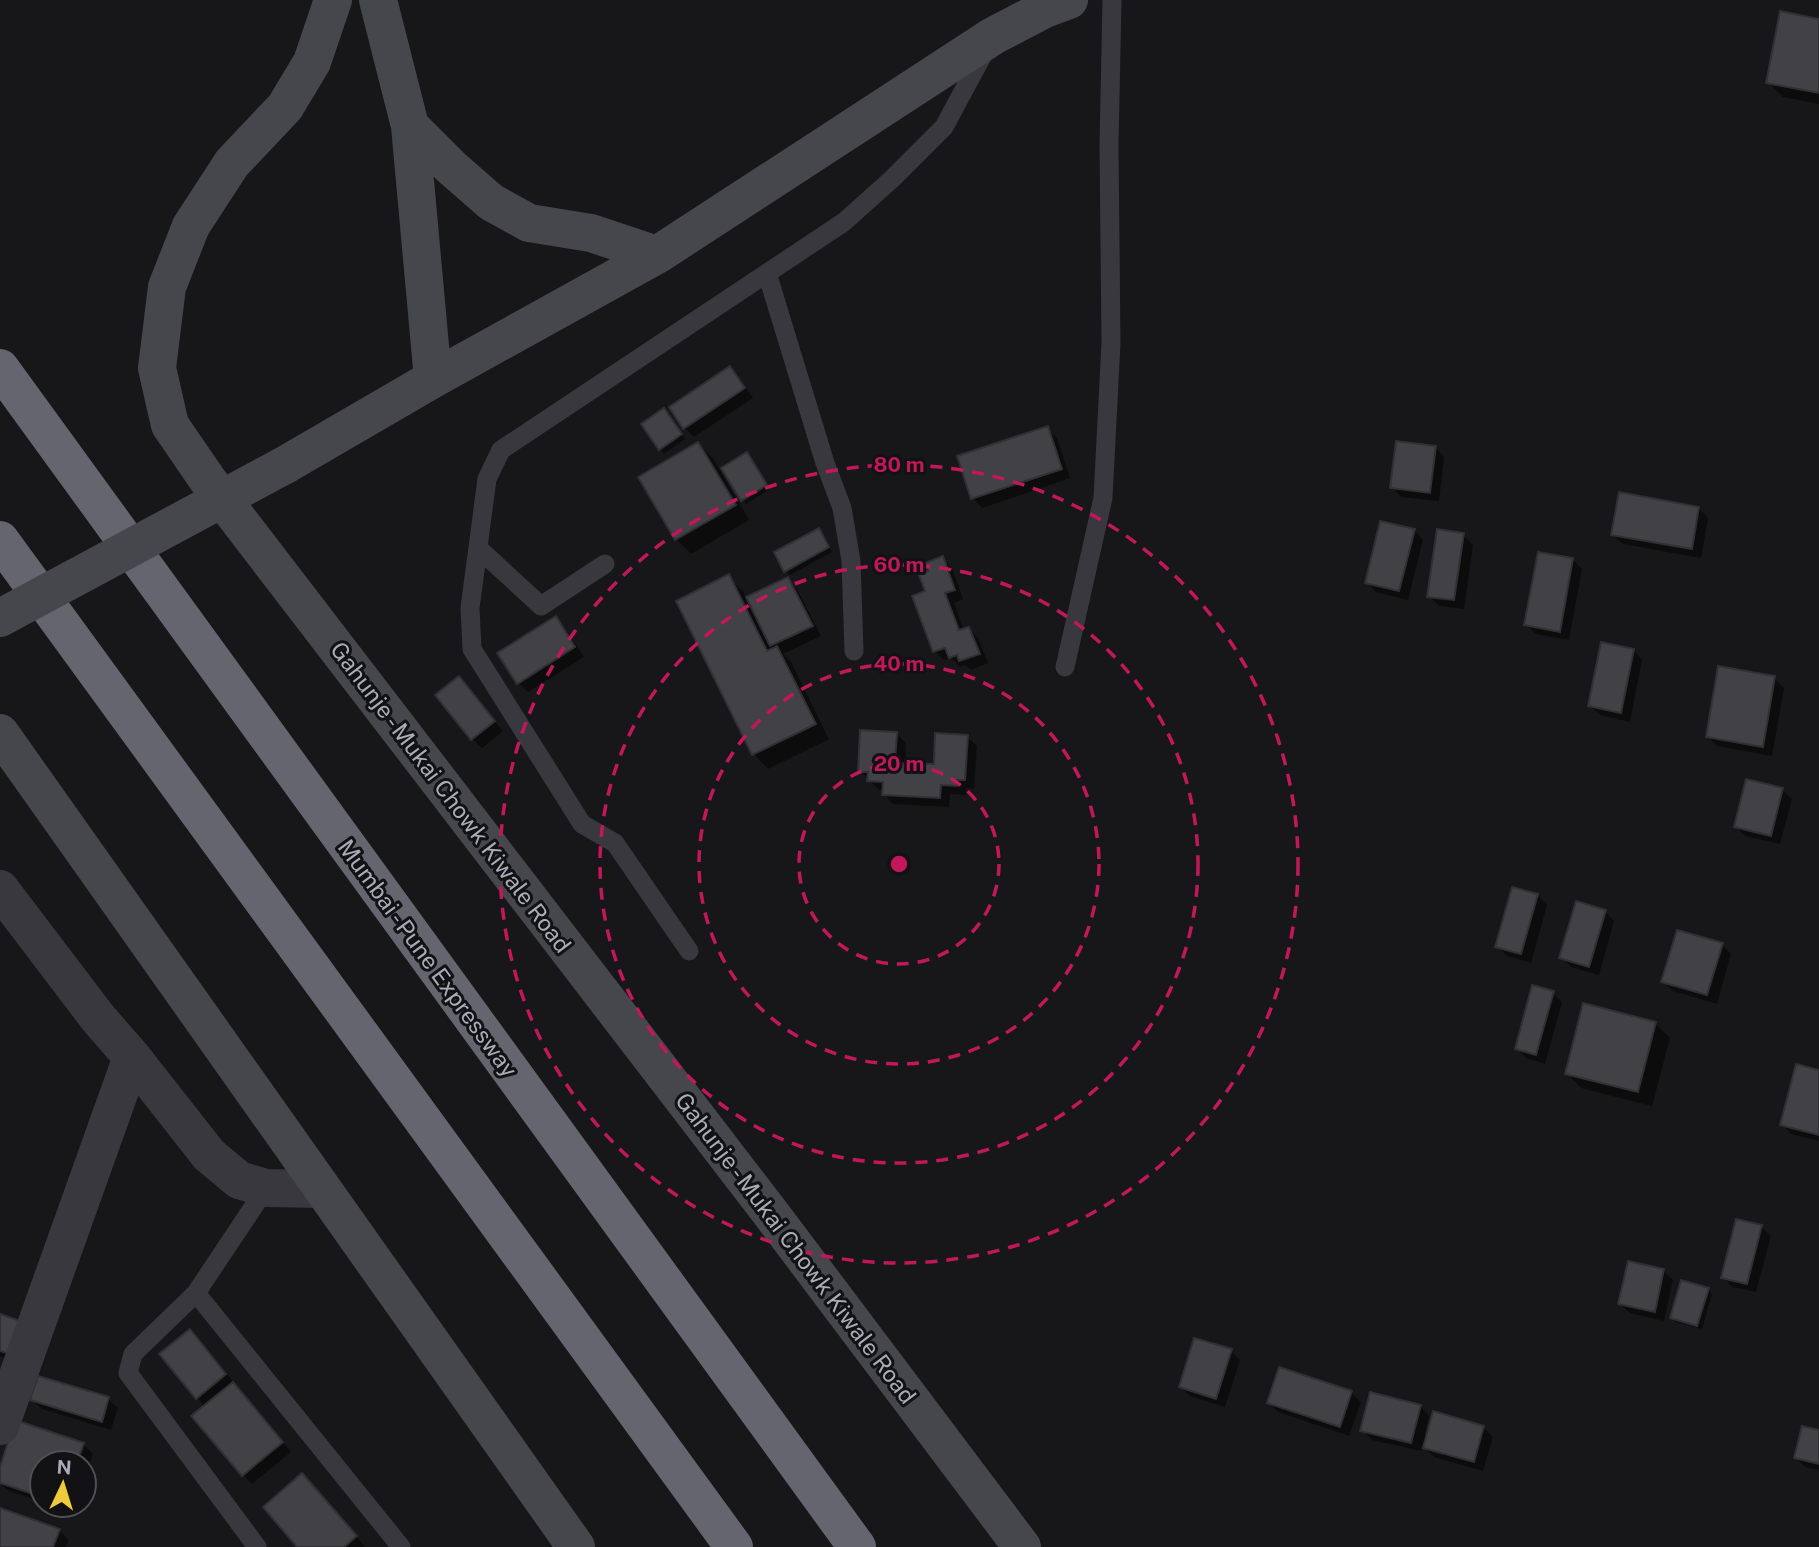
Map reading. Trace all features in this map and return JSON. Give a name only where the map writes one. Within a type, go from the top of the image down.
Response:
[{"type":"highway","name":"Mumbai - Pune Expressway","points":[[0,368],[857,1547]]},
{"type":"highway","points":[[0,540],[734,1547]]},
{"type":"street","name":"Gahunje - Mukai Chowk Kiwale Road","points":[[333,0],[313,62],[285,107],[232,163],[191,226],[167,287],[156,368],[170,425],[207,479],[755,1193],[1022,1547]]},
{"type":"street","points":[[377,0],[410,126],[433,379]]},
{"type":"street","points":[[0,618],[285,465],[433,379],[657,255],[993,36],[1045,9],[1069,0]]},
{"type":"street","points":[[410,126],[491,202],[529,223],[591,233],[657,255]]},
{"type":"street","points":[[0,733],[576,1547]]},
{"type":"street","points":[[0,889],[98,1018],[209,1155],[239,1180],[266,1188],[322,1189]]},
{"type":"street","points":[[0,1426],[132,1057]]},
{"type":"lane","points":[[1065,667],[1103,498],[1111,343],[1108,145],[1112,0]]},
{"type":"lane","points":[[689,951],[615,843],[582,824],[472,649],[470,608],[487,479],[500,450],[844,222],[944,127],[993,36]]},
{"type":"lane","points":[[767,273],[825,463],[842,508],[851,561],[854,651]]},
{"type":"lane","points":[[478,548],[541,606],[606,564]]},
{"type":"lane","points":[[257,1547],[128,1373],[134,1354],[196,1293],[266,1188]]},
{"type":"lane","points":[[196,1293],[401,1547]]},
{"type":"building","points":[[1780,11],[1819,19],[1819,93],[1766,83]]},
{"type":"building","points":[[730,366],[745,388],[683,429],[669,407]]},
{"type":"building","points":[[664,408],[682,434],[659,450],[641,424]]},
{"type":"building","points":[[1048,426],[1062,469],[971,499],[957,456]]},
{"type":"building","points":[[1396,441],[1436,446],[1430,493],[1390,488]]},
{"type":"building","points":[[698,442],[736,505],[675,540],[638,477]]},
{"type":"building","points":[[747,452],[767,485],[741,501],[721,468]]},
{"type":"building","points":[[1619,492],[1699,507],[1692,549],[1611,535]]},
{"type":"building","points":[[1380,521],[1415,529],[1399,591],[1365,583]]},
{"type":"building","points":[[819,528],[829,547],[784,572],[774,552]]},
{"type":"building","points":[[1437,529],[1464,533],[1454,600],[1427,597]]},
{"type":"building","points":[[1538,552],[1573,558],[1560,632],[1524,625]]},
{"type":"building","points":[[943,556],[955,590],[945,593],[959,630],[969,627],[980,654],[959,661],[957,655],[949,658],[945,648],[933,652],[912,596],[925,591],[919,575],[928,571],[925,563]]},
{"type":"building","points":[[729,574],[767,651],[777,646],[816,724],[752,755],[676,601]]},
{"type":"building","points":[[788,577],[813,626],[770,646],[746,597]]},
{"type":"building","points":[[556,616],[575,647],[517,684],[497,653]]},
{"type":"building","points":[[1601,642],[1634,649],[1621,713],[1588,706]]},
{"type":"building","points":[[1718,666],[1775,676],[1763,747],[1706,737]]},
{"type":"building","points":[[459,676],[495,721],[471,740],[435,695]]},
{"type":"building","points":[[860,730],[897,732],[895,763],[934,764],[935,733],[968,735],[965,780],[957,780],[957,786],[941,785],[940,798],[882,795],[883,782],[867,781],[868,772],[858,772]]},
{"type":"building","points":[[1746,779],[1783,788],[1771,836],[1734,827]]},
{"type":"building","points":[[1512,887],[1538,894],[1521,954],[1495,947]]},
{"type":"building","points":[[1576,901],[1606,910],[1589,967],[1559,958]]},
{"type":"building","points":[[1677,930],[1723,943],[1707,995],[1661,982]]},
{"type":"building","points":[[1532,985],[1554,991],[1536,1055],[1515,1049]]},
{"type":"building","points":[[1583,1003],[1656,1022],[1638,1092],[1565,1074]]},
{"type":"building","points":[[1796,1064],[1819,1070],[1819,1135],[1780,1125]]},
{"type":"building","points":[[1736,1219],[1762,1225],[1747,1284],[1721,1278]]},
{"type":"building","points":[[1628,1261],[1664,1269],[1655,1312],[1618,1304]]},
{"type":"building","points":[[1681,1280],[1709,1288],[1697,1326],[1670,1318]]},
{"type":"building","points":[[0,1314],[26,1323],[15,1356],[0,1351]]},
{"type":"building","points":[[190,1329],[226,1374],[196,1399],[159,1354]]},
{"type":"building","points":[[1194,1338],[1232,1349],[1216,1399],[1179,1387]]},
{"type":"building","points":[[1279,1367],[1352,1391],[1340,1427],[1267,1403]]},
{"type":"building","points":[[38,1376],[109,1397],[102,1422],[30,1400]]},
{"type":"building","points":[[233,1382],[283,1442],[242,1476],[191,1416]]},
{"type":"building","points":[[1370,1392],[1421,1405],[1411,1443],[1360,1431]]},
{"type":"building","points":[[1433,1411],[1484,1426],[1474,1462],[1423,1448]]},
{"type":"building","points":[[15,1420],[84,1443],[82,1449],[28,1449],[28,1492],[0,1483],[0,1467]]},
{"type":"building","points":[[1802,1426],[1819,1430],[1819,1464],[1794,1458]]},
{"type":"building","points":[[302,1473],[357,1536],[344,1547],[297,1547],[263,1507]]},
{"type":"building","points":[[0,1508],[60,1529],[53,1547],[0,1547]]}]
